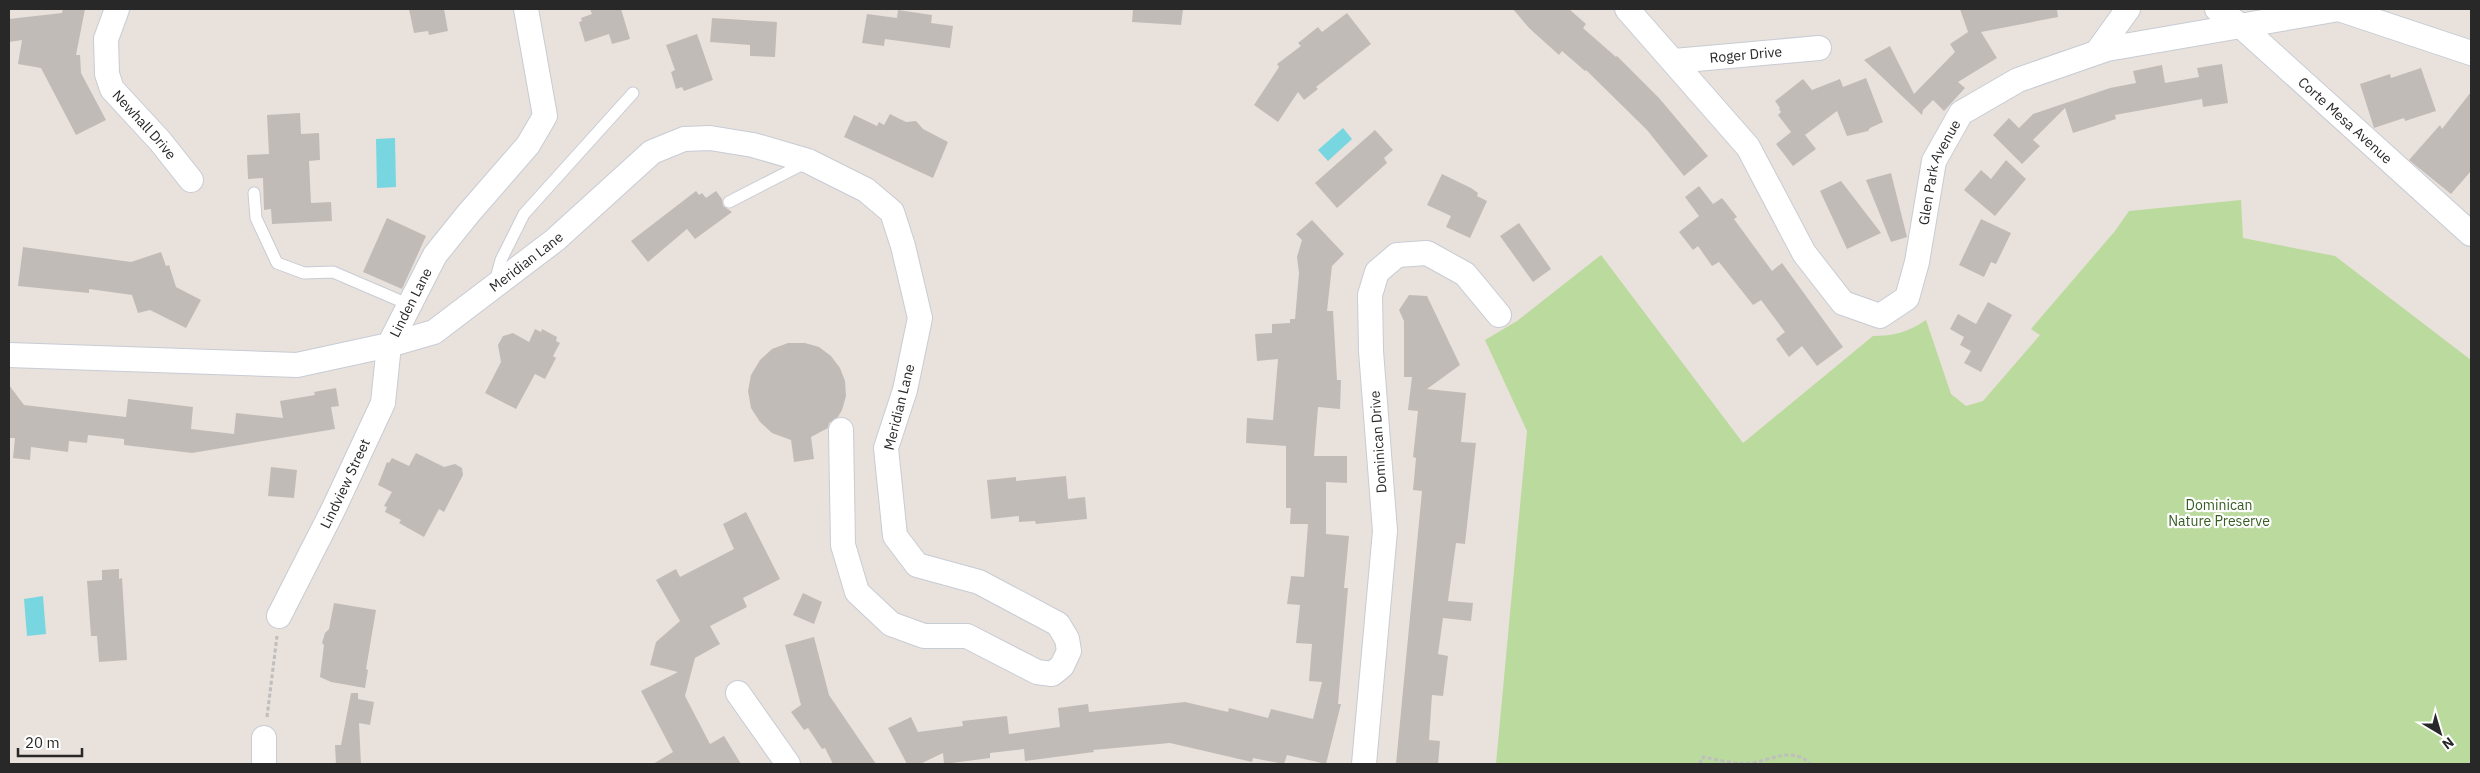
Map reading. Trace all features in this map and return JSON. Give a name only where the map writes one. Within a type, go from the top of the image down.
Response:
[{"type":"street","name":"Newhall Drive","points":[[117,9],[106,39],[107,74],[112,90],[160,141],[191,180]]},
{"type":"street","name":"Linden Lane","points":[[9,355],[297,365],[389,346],[435,256],[468,214],[528,145],[544,116],[526,9]]},
{"type":"street","name":"Glen Park Avenue","points":[[1627,9],[1748,147],[1804,254],[1843,303],[1880,316],[1907,298],[1918,262],[1934,161],[1961,112],[2018,80],[2107,49],[2339,9],[2471,54]]},
{"type":"street","points":[[2097,52],[2128,9]]},
{"type":"street","name":"Corte Mesa Avenue","points":[[2217,9],[2241,26],[2471,234]]},
{"type":"street","name":"Roger Drive","points":[[1674,61],[1819,48]]},
{"type":"street","name":"Meridian Lane","points":[[389,346],[434,332],[555,240],[652,152],[684,139],[710,138],[753,145],[808,161],[866,190],[892,212],[903,246],[920,318],[906,390],[886,448],[895,536],[917,565],[979,582],[1058,624],[1067,639],[1069,651],[1062,666],[1052,674],[1037,672],[967,636],[924,636],[891,624],[857,592],[843,545],[840,430]]},
{"type":"street","name":"Dominican Drive","points":[[1364,764],[1385,531],[1371,351],[1370,295],[1377,272],[1397,256],[1427,253],[1465,274],[1499,315]]},
{"type":"street","name":"Lindview Street","points":[[279,616],[333,510],[383,403],[389,346]]},
{"type":"street","points":[[738,693],[788,764]]},
{"type":"street","points":[[264,738],[264,764]]},
{"type":"lane","points":[[493,288],[501,260],[524,214],[633,93]]},
{"type":"lane","points":[[728,202],[808,161]]},
{"type":"lane","points":[[254,193],[256,218],[277,263],[304,273],[333,272],[410,305]]},
{"type":"path","points":[[264,738],[279,616]]},
{"type":"path","points":[[1701,764],[1700,760],[1704,757],[1726,762],[1750,763],[1790,755],[1802,757],[1810,764]]},
{"type":"green space","name":"Dominican Nature Preserve","points":[[2241,200],[2243,238],[2335,256],[2471,360],[2471,764],[1496,764],[1527,431],[1485,340],[1517,321],[1601,255],[1743,443],[1873,336],[1901,332],[1913,328],[1926,320],[1951,394],[1966,406],[1983,401],[2040,335],[2031,329],[2115,231],[2129,211]]},
{"type":"water","points":[[1343,128],[1352,139],[1328,161],[1318,150]]},
{"type":"water","points":[[395,138],[396,187],[377,188],[376,139]]},
{"type":"water","points":[[43,596],[46,634],[27,636],[24,599]]},
{"type":"building","points":[[63,9],[85,9],[76,55],[80,55],[81,73],[106,120],[76,135],[41,68],[18,64],[22,40],[9,42],[9,19],[62,13]]},
{"type":"building","points":[[409,9],[444,9],[448,31],[429,35],[428,31],[414,33]]},
{"type":"building","points":[[590,9],[621,9],[630,39],[612,44],[609,34],[585,42],[579,22],[582,21],[581,18],[592,14]]},
{"type":"building","points":[[1133,9],[1183,9],[1181,25],[1132,22]]},
{"type":"building","points":[[1513,9],[1569,9],[1586,24],[1583,28],[1617,56],[1659,98],[1708,156],[1684,176],[1647,130],[1586,70],[1562,51],[1559,55],[1529,28]]},
{"type":"building","points":[[1960,9],[2057,9],[2058,17],[1981,32],[1997,58],[1958,82],[1965,88],[1944,111],[1933,100],[1923,110],[1922,115],[1864,60],[1890,46],[1914,94],[1955,52],[1950,44],[1968,32]]},
{"type":"building","points":[[898,10],[932,15],[931,23],[953,26],[950,48],[885,39],[884,46],[862,43],[867,14],[897,18]]},
{"type":"building","points":[[1347,13],[1371,44],[1316,87],[1318,89],[1304,100],[1298,92],[1278,122],[1254,105],[1279,67],[1277,64],[1301,46],[1298,43],[1318,27],[1322,32]]},
{"type":"building","points":[[712,18],[777,22],[775,57],[750,56],[750,45],[710,42]]},
{"type":"building","points":[[697,34],[713,80],[684,91],[682,87],[676,89],[671,72],[675,70],[666,45]]},
{"type":"building","points":[[2222,64],[2228,103],[2203,107],[2202,99],[2115,115],[2116,119],[2073,133],[2065,108],[2033,140],[2040,146],[2022,164],[1993,135],[2009,118],[2019,128],[2033,114],[2110,88],[2136,83],[2133,71],[2162,65],[2165,83],[2199,77],[2197,68]]},
{"type":"building","points":[[2421,68],[2436,111],[2405,121],[2404,118],[2374,128],[2360,84],[2390,74],[2391,78]]},
{"type":"building","points":[[1866,78],[1883,122],[1870,128],[1868,131],[1847,136],[1837,111],[1805,135],[1816,149],[1793,166],[1776,144],[1791,132],[1778,115],[1781,112],[1775,101],[1803,79],[1812,90],[1840,79],[1843,87]]},
{"type":"building","points":[[2471,92],[2471,171],[2451,194],[2409,160],[2440,125],[2442,129]]},
{"type":"building","points":[[300,113],[301,134],[319,133],[320,160],[309,161],[311,203],[331,202],[332,221],[272,224],[271,209],[264,210],[263,178],[248,179],[247,155],[269,154],[267,115]]},
{"type":"building","points":[[890,114],[906,122],[916,121],[923,129],[948,142],[933,178],[844,137],[854,115],[877,126],[879,122],[884,125]]},
{"type":"building","points":[[1375,130],[1393,150],[1384,158],[1387,163],[1337,208],[1315,183]]},
{"type":"building","points":[[2006,160],[2026,179],[1995,216],[1964,190],[1981,170],[1991,179]]},
{"type":"building","points":[[1891,173],[1907,237],[1891,242],[1866,180]]},
{"type":"building","points":[[1442,174],[1471,188],[1478,193],[1477,196],[1487,201],[1470,238],[1446,227],[1451,216],[1427,205]]},
{"type":"building","points":[[1841,181],[1881,233],[1847,249],[1820,191]]},
{"type":"building","points":[[1699,186],[1713,204],[1722,198],[1737,217],[1734,219],[1772,271],[1782,263],[1843,347],[1817,366],[1802,346],[1789,357],[1776,339],[1785,332],[1761,300],[1753,305],[1719,262],[1712,266],[1698,246],[1693,250],[1679,232],[1699,216],[1685,197]]},
{"type":"building","points":[[696,191],[699,195],[702,193],[706,198],[716,191],[722,199],[723,206],[732,212],[695,239],[687,229],[648,262],[631,241]]},
{"type":"building","points":[[387,218],[426,236],[402,289],[363,272]]},
{"type":"building","points":[[1981,219],[2011,233],[1996,264],[1991,262],[1984,277],[1959,265]]},
{"type":"building","points":[[1312,220],[1344,254],[1332,266],[1327,311],[1333,311],[1337,380],[1341,380],[1340,409],[1318,407],[1314,456],[1347,456],[1347,483],[1326,482],[1326,534],[1349,536],[1344,588],[1348,588],[1338,704],[1341,704],[1326,764],[1287,755],[1284,764],[1253,758],[1252,762],[1170,743],[1093,750],[1094,752],[1025,761],[1024,749],[990,753],[990,758],[944,764],[943,753],[920,764],[907,764],[888,728],[911,717],[918,732],[963,726],[962,721],[1007,716],[1009,734],[1060,727],[1058,708],[1088,704],[1089,712],[1185,702],[1228,712],[1229,708],[1268,718],[1271,709],[1313,719],[1322,682],[1309,681],[1312,644],[1296,643],[1300,605],[1287,604],[1291,576],[1304,577],[1308,524],[1290,524],[1291,508],[1286,508],[1286,446],[1246,443],[1247,418],[1273,420],[1278,359],[1257,361],[1255,334],[1272,333],[1272,324],[1290,323],[1290,319],[1295,319],[1299,273],[1297,257],[1302,240],[1296,234]]},
{"type":"building","points":[[1519,223],[1551,269],[1533,282],[1500,236]]},
{"type":"building","points":[[23,247],[131,262],[161,252],[166,266],[169,265],[176,287],[201,300],[186,328],[150,310],[138,313],[132,295],[89,289],[89,293],[18,286]]},
{"type":"building","points":[[1409,295],[1427,296],[1460,365],[1427,389],[1466,393],[1461,442],[1476,443],[1465,544],[1456,543],[1448,601],[1473,603],[1471,621],[1443,618],[1438,654],[1448,656],[1443,696],[1432,695],[1429,740],[1440,741],[1438,764],[1396,764],[1422,491],[1413,490],[1416,458],[1413,457],[1418,411],[1408,410],[1412,377],[1404,377],[1404,321],[1399,310]]},
{"type":"building","points":[[1988,302],[2012,315],[1981,372],[1964,363],[1971,351],[1960,345],[1964,337],[1950,329],[1958,314],[1976,324]]},
{"type":"building","points":[[535,329],[541,332],[542,329],[557,337],[556,341],[560,343],[553,356],[556,358],[545,379],[535,374],[516,409],[485,393],[501,362],[498,345],[503,336],[513,333],[529,342]]},
{"type":"building","points":[[788,343],[805,343],[819,347],[831,356],[840,368],[845,381],[846,396],[838,417],[829,423],[828,428],[811,437],[814,459],[794,462],[791,440],[772,433],[760,422],[751,408],[748,391],[751,375],[760,360],[772,349]]},
{"type":"building","points":[[9,385],[24,405],[126,417],[128,399],[193,407],[191,429],[234,434],[236,413],[283,418],[280,401],[315,395],[314,392],[336,388],[339,406],[331,407],[335,429],[192,453],[124,445],[124,439],[88,435],[87,443],[69,441],[68,452],[31,447],[30,460],[13,458],[15,438],[9,438]]},
{"type":"building","points":[[416,453],[444,467],[455,464],[462,468],[463,475],[444,512],[439,509],[424,537],[399,523],[401,520],[385,512],[387,507],[384,506],[392,492],[378,485],[387,462],[389,463],[392,458],[409,466]]},
{"type":"building","points":[[271,467],[297,470],[294,498],[268,496]]},
{"type":"building","points":[[1066,476],[1068,499],[1085,497],[1087,519],[1036,524],[1035,521],[1019,522],[1019,516],[991,519],[987,480],[1016,477],[1016,481]]},
{"type":"building","points":[[746,512],[780,579],[743,598],[747,607],[710,626],[720,644],[695,658],[685,696],[710,744],[724,736],[741,764],[653,764],[673,752],[641,691],[678,672],[650,665],[656,642],[680,621],[656,580],[676,569],[680,577],[734,549],[723,524]]},
{"type":"building","points":[[119,569],[119,579],[122,578],[127,660],[99,662],[97,636],[91,636],[87,581],[102,580],[102,570]]},
{"type":"building","points":[[803,593],[822,602],[814,624],[793,615]]},
{"type":"building","points":[[334,603],[376,610],[366,669],[368,670],[365,688],[331,682],[320,677],[324,645],[322,643],[325,633],[329,629]]},
{"type":"building","points":[[814,637],[829,695],[876,764],[833,764],[825,748],[822,749],[808,728],[804,730],[791,712],[801,705],[785,645]]},
{"type":"building","points":[[351,693],[358,693],[358,699],[374,702],[370,725],[359,723],[361,764],[336,764],[335,745],[341,745]]}]
